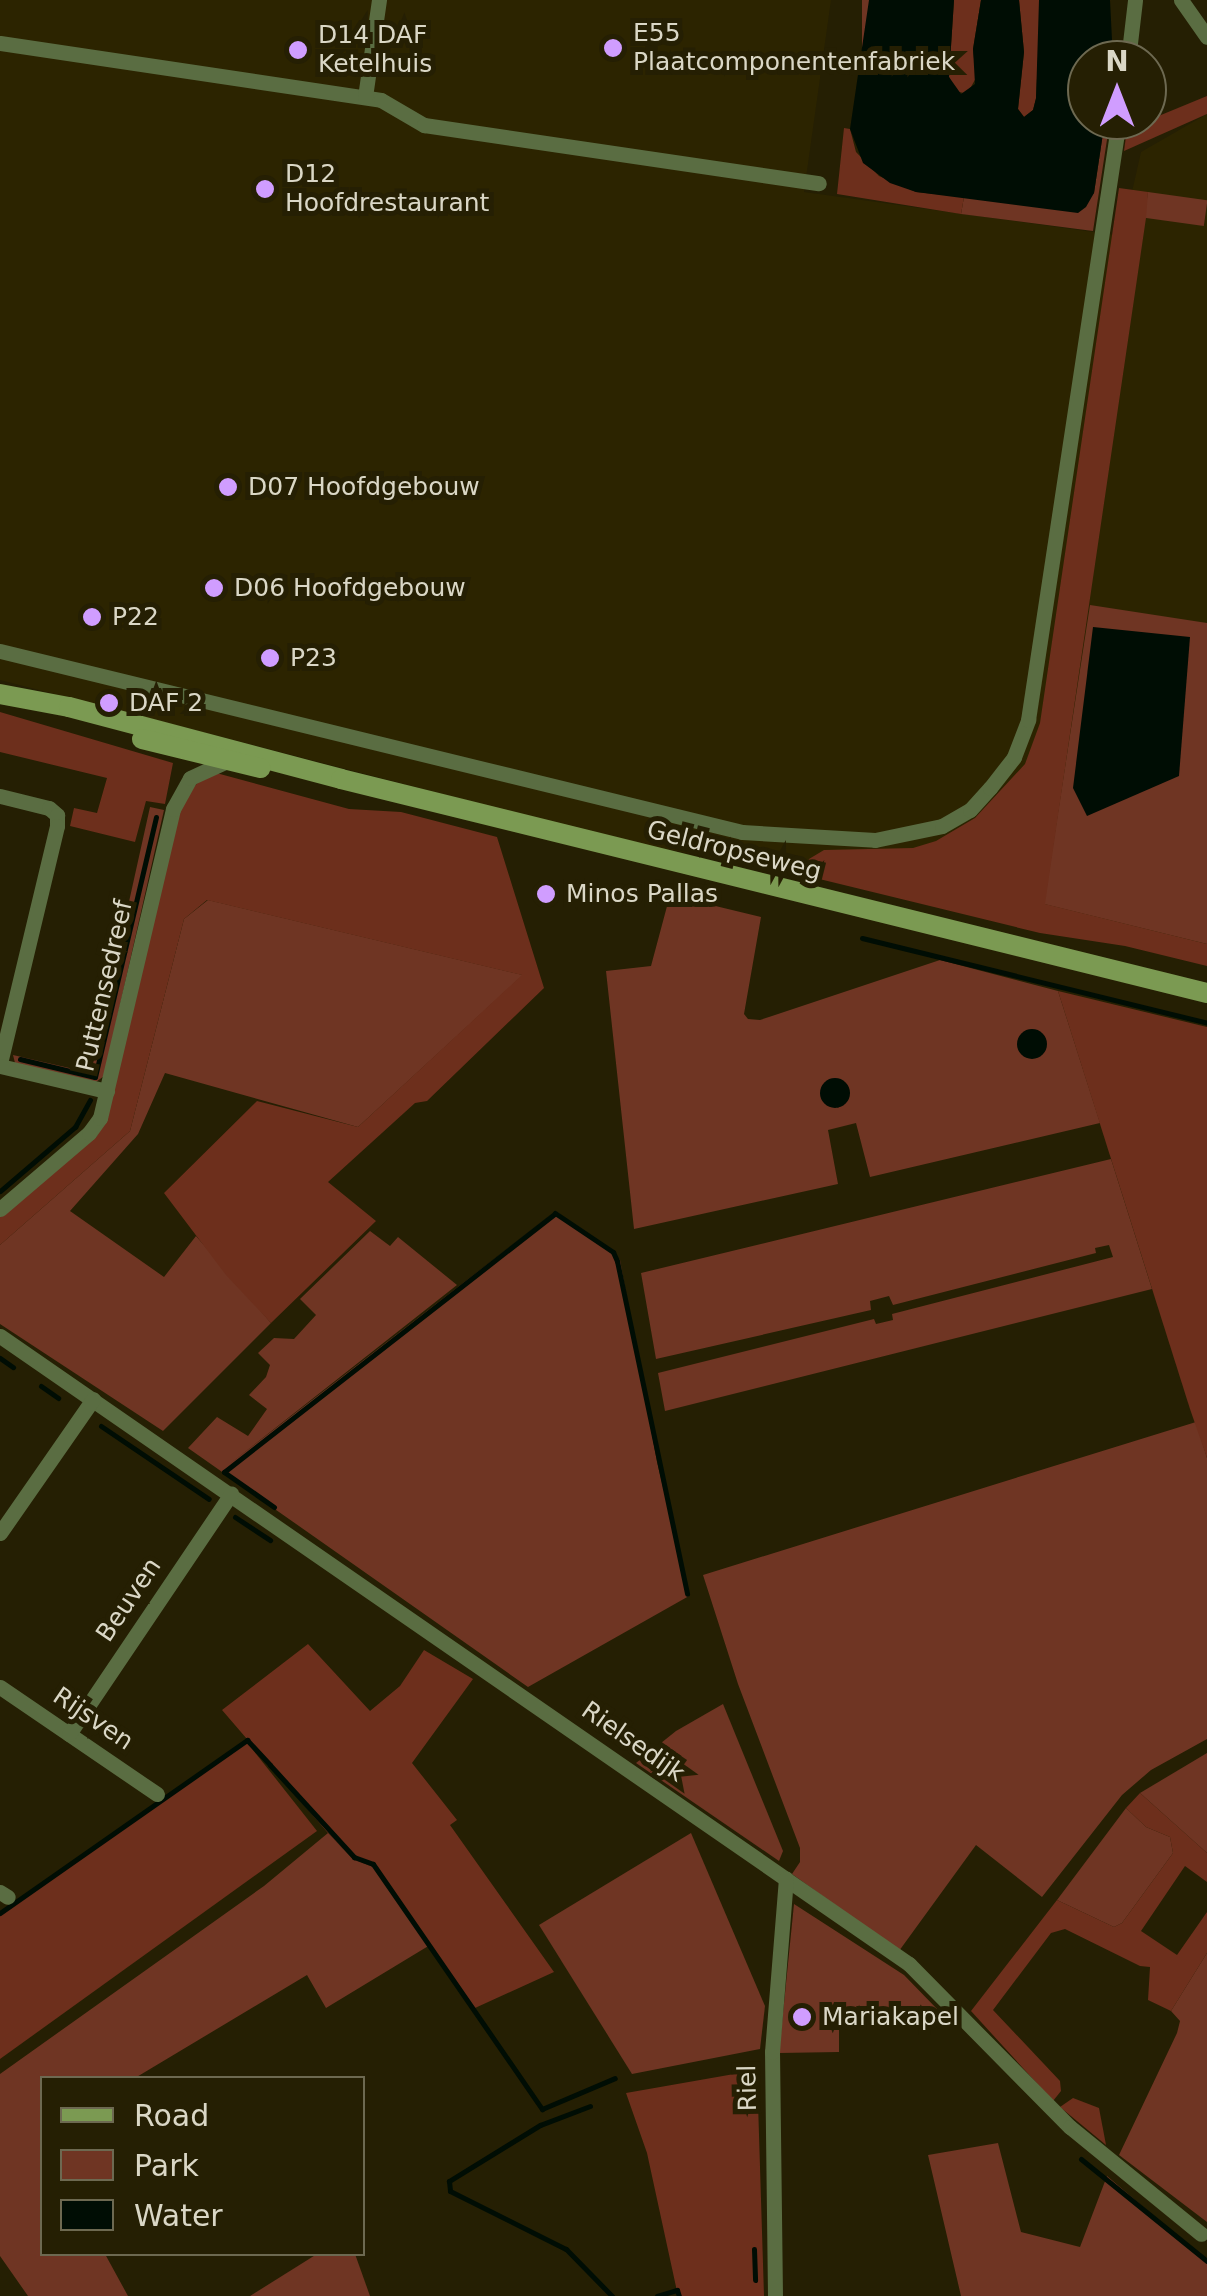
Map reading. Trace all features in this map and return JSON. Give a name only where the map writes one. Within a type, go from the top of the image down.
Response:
[{"type":"main road","name":"Geldropseweg","points":[[10,696],[66,717],[227,761],[341,779]]},
{"type":"main road","name":"Geldropseweg","points":[[10,696],[88,711],[585,846],[1207,993]]},
{"type":"street","points":[[365,97],[380,0]]},
{"type":"street","points":[[1130,40],[1135,0]]},
{"type":"street","points":[[1181,0],[1207,37]]},
{"type":"street","points":[[0,44],[365,97],[381,100],[424,124],[819,183]]},
{"type":"street","points":[[0,651],[742,832],[874,840],[942,826],[970,810],[990,788],[1014,757],[1028,720],[1116,140]]},
{"type":"street","name":"Puttensedreef","points":[[0,1208],[89,1134],[100,1118],[172,809],[190,778],[227,761]]},
{"type":"street","points":[[0,796],[49,808],[57,815],[58,826],[0,1064],[107,1090]]},
{"type":"street","name":"Rielsedijk","points":[[0,1336],[909,1964],[1070,2127],[1201,2234]]},
{"type":"street","points":[[0,1533],[93,1399]]},
{"type":"street","name":"Beuven","points":[[69,1734],[231,1494]]},
{"type":"street","name":"Rijsven","points":[[0,1686],[157,1794]]},
{"type":"street","name":"Riel","points":[[776,2296],[772,2052],[786,1879]]},
{"type":"shaded area","points":[[0,0],[831,0],[804,192],[1122,236],[1141,152],[1207,114],[1207,961],[1075,930],[622,840],[0,680]]},
{"type":"shaded area","points":[[954,0],[981,0],[973,49],[976,78],[967,94],[956,91],[949,77]]},
{"type":"shaded area","points":[[1019,0],[1039,0],[1040,15],[1036,99],[1033,110],[1024,117],[1018,109],[1024,52]]},
{"type":"shaded area","points":[[1207,96],[1207,114],[1167,132],[1167,112]]},
{"type":"shaded area","points":[[844,128],[850,129],[856,152],[879,176],[916,192],[964,197],[961,214],[837,194]]},
{"type":"shaded area","points":[[1126,140],[1149,140],[1124,151]]},
{"type":"shaded area","points":[[1119,188],[1148,192],[1146,218],[1045,904],[1207,944],[1207,966],[1125,946],[1040,933],[803,875],[809,859],[824,850],[913,848],[936,841],[975,818],[1025,764],[1040,723]]},
{"type":"shaded area","points":[[0,712],[173,763],[165,804],[146,801],[135,842],[70,826],[74,808],[97,813],[107,778],[0,752]]},
{"type":"shaded area","points":[[209,771],[349,809],[401,812],[497,837],[544,988],[427,1101],[415,1103],[328,1182],[376,1221],[271,1323],[226,1275],[164,1193],[257,1101],[358,1127],[522,975],[207,900],[184,919],[130,1131],[0,1245],[0,1216],[96,1137],[107,1119],[181,800]]},
{"type":"shaded area","points":[[1058,991],[1207,1027],[1207,1458],[1190,1409]]},
{"type":"shaded area","points":[[308,1644],[370,1711],[400,1686],[424,1650],[473,1679],[412,1763],[457,1820],[450,1825],[554,1972],[475,2008],[376,1868],[353,1859],[222,1710]]},
{"type":"shaded area","points":[[246,1741],[317,1831],[0,2059],[0,1916]]},
{"type":"shaded area","points":[[1140,1793],[1207,1853],[1207,1882],[1185,1866],[1141,1931],[1177,1955],[1207,1912],[1207,1953],[1171,2011],[1148,2000],[1150,1967],[1140,1966],[1065,1929],[1051,1933],[993,2010],[1060,2081],[1061,2091],[1053,2101],[971,2011],[1057,1900],[1114,1927],[1122,1923],[1173,1853],[1170,1837],[1146,1827],[1126,1808]]},
{"type":"shaded area","points":[[757,2070],[764,2296],[678,2296],[647,2153],[626,2093]]},
{"type":"shaded area","points":[[1073,2098],[1099,2108],[1106,2145],[1060,2107]]},
{"type":"green space","points":[[862,0],[869,0],[869,129],[862,129]]},
{"type":"green space","points":[[1102,140],[1107,140],[1093,231],[961,214],[964,197],[1078,212],[1094,193]]},
{"type":"green space","points":[[1148,192],[1207,200],[1204,226],[1144,218]]},
{"type":"green space","points":[[1090,605],[1207,623],[1207,944],[1044,904]]},
{"type":"green space","points":[[150,807],[164,810],[104,1076],[96,1082],[15,1063],[13,1055],[91,1073]]},
{"type":"green space","points":[[670,895],[761,917],[744,1014],[748,1019],[760,1020],[940,960],[1058,991],[1100,1123],[870,1177],[856,1123],[828,1130],[838,1184],[634,1229],[606,971],[651,966]],"holes":[[[838,1079],[850,1093],[838,1108],[821,1093],[828,1080]]]},
{"type":"green space","points":[[208,900],[523,975],[358,1127],[165,1073],[138,1134],[70,1211],[164,1277],[196,1236],[271,1323],[163,1431],[0,1324],[0,1245],[130,1131],[184,919]]},
{"type":"green space","points":[[1111,1159],[1152,1289],[665,1411],[658,1373],[874,1319],[876,1324],[893,1320],[892,1314],[1113,1257],[1109,1245],[1095,1248],[1096,1253],[893,1305],[889,1296],[870,1301],[871,1310],[656,1359],[641,1273]]},
{"type":"green space","points":[[556,1211],[620,1260],[657,1462],[689,1596],[528,1687],[188,1448],[217,1417],[248,1436],[267,1409],[249,1395],[266,1377],[270,1365],[258,1353],[274,1338],[294,1339],[316,1315],[300,1299],[370,1231],[390,1246],[398,1237],[457,1285],[227,1466]]},
{"type":"green space","points":[[1196,1422],[1207,1458],[1207,1739],[1151,1770],[1122,1795],[1042,1897],[976,1845],[899,1951],[792,1874],[800,1862],[800,1848],[738,1684],[703,1575]]},
{"type":"green space","points":[[723,1704],[783,1851],[779,1861],[636,1763],[676,1731]]},
{"type":"green space","points":[[1207,1753],[1207,1853],[1140,1793]]},
{"type":"green space","points":[[1126,1808],[1146,1827],[1170,1837],[1173,1853],[1122,1923],[1114,1927],[1057,1900]]},
{"type":"green space","points":[[328,1833],[353,1859],[376,1868],[430,1945],[326,2008],[307,1975],[138,2076],[40,2076],[40,2256],[106,2256],[128,2296],[28,2296],[0,2256],[0,2074],[264,1886]]},
{"type":"green space","points":[[691,1833],[765,2006],[760,2049],[632,2074],[539,1925]]},
{"type":"green space","points":[[794,1904],[904,1975],[938,2010],[868,2010],[839,2022],[839,2052],[779,2053]]},
{"type":"green space","points":[[1207,1953],[1207,2222],[1119,2155],[1177,2033],[1180,2021],[1171,2011]]},
{"type":"green space","points":[[998,2143],[1021,2232],[1080,2247],[1107,2176],[1207,2261],[1207,2296],[961,2296],[928,2155]]},
{"type":"green space","points":[[314,2256],[356,2256],[370,2296],[250,2296]]},
{"type":"water","points":[[869,0],[954,0],[949,77],[961,94],[975,84],[973,49],[981,0],[1019,0],[1024,52],[1018,109],[1024,117],[1033,110],[1036,98],[1039,0],[1110,0],[1112,40],[1067,40],[1067,140],[1102,140],[1094,193],[1078,213],[916,192],[890,183],[863,163],[850,129]]},
{"type":"water","points":[[1093,627],[1190,637],[1179,776],[1087,816],[1073,788]]},
{"type":"water","points":[[1032,1029],[1046,1038],[1047,1044],[1038,1058],[1032,1059],[1018,1050],[1017,1044],[1026,1030]]},
{"type":"water","points":[[835,1078],[845,1083],[850,1093],[845,1103],[835,1108],[825,1103],[820,1093],[825,1083]]},
{"type":"waterway","points":[[20,1059],[95,1077],[156,817]]},
{"type":"waterway","points":[[862,938],[1207,1023]]},
{"type":"waterway","points":[[0,1191],[75,1127],[90,1100]]},
{"type":"waterway","points":[[274,1507],[224,1472],[555,1213],[613,1252],[617,1261],[687,1594]]},
{"type":"waterway","points":[[0,1358],[13,1367]]},
{"type":"waterway","points":[[41,1386],[58,1398]]},
{"type":"waterway","points":[[101,1426],[209,1499]]},
{"type":"waterway","points":[[235,1517],[270,1540]]},
{"type":"waterway","points":[[0,1913],[247,1740],[269,1764]]},
{"type":"waterway","points":[[270,1765],[354,1857],[373,1864],[542,2109],[615,2078]]},
{"type":"waterway","points":[[590,2106],[540,2125],[449,2181],[450,2191],[566,2249],[612,2296]]},
{"type":"waterway","points":[[1081,2159],[1207,2261]]},
{"type":"waterway","points":[[754,2249],[755,2280]]},
{"type":"waterway","points":[[657,2296],[677,2290],[679,2296]]},
{"type":"place","name":"E55 Plaatcomponentenfabriek","points":[[613,48]]},
{"type":"place","name":"D14 DAF Ketelhuis","points":[[298,50]]},
{"type":"place","name":"D12 Hoofdrestaurant","points":[[265,189]]},
{"type":"place","name":"D07 Hoofdgebouw","points":[[228,487]]},
{"type":"place","name":"D06 Hoofdgebouw","points":[[214,588]]},
{"type":"place","name":"P22","points":[[92,617]]},
{"type":"place","name":"P23","points":[[270,658]]},
{"type":"place","name":"DAF 2","points":[[109,703]]},
{"type":"place","name":"Minos Pallas","points":[[546,894]]},
{"type":"place","name":"Mariakapel","points":[[802,2017]]}]
